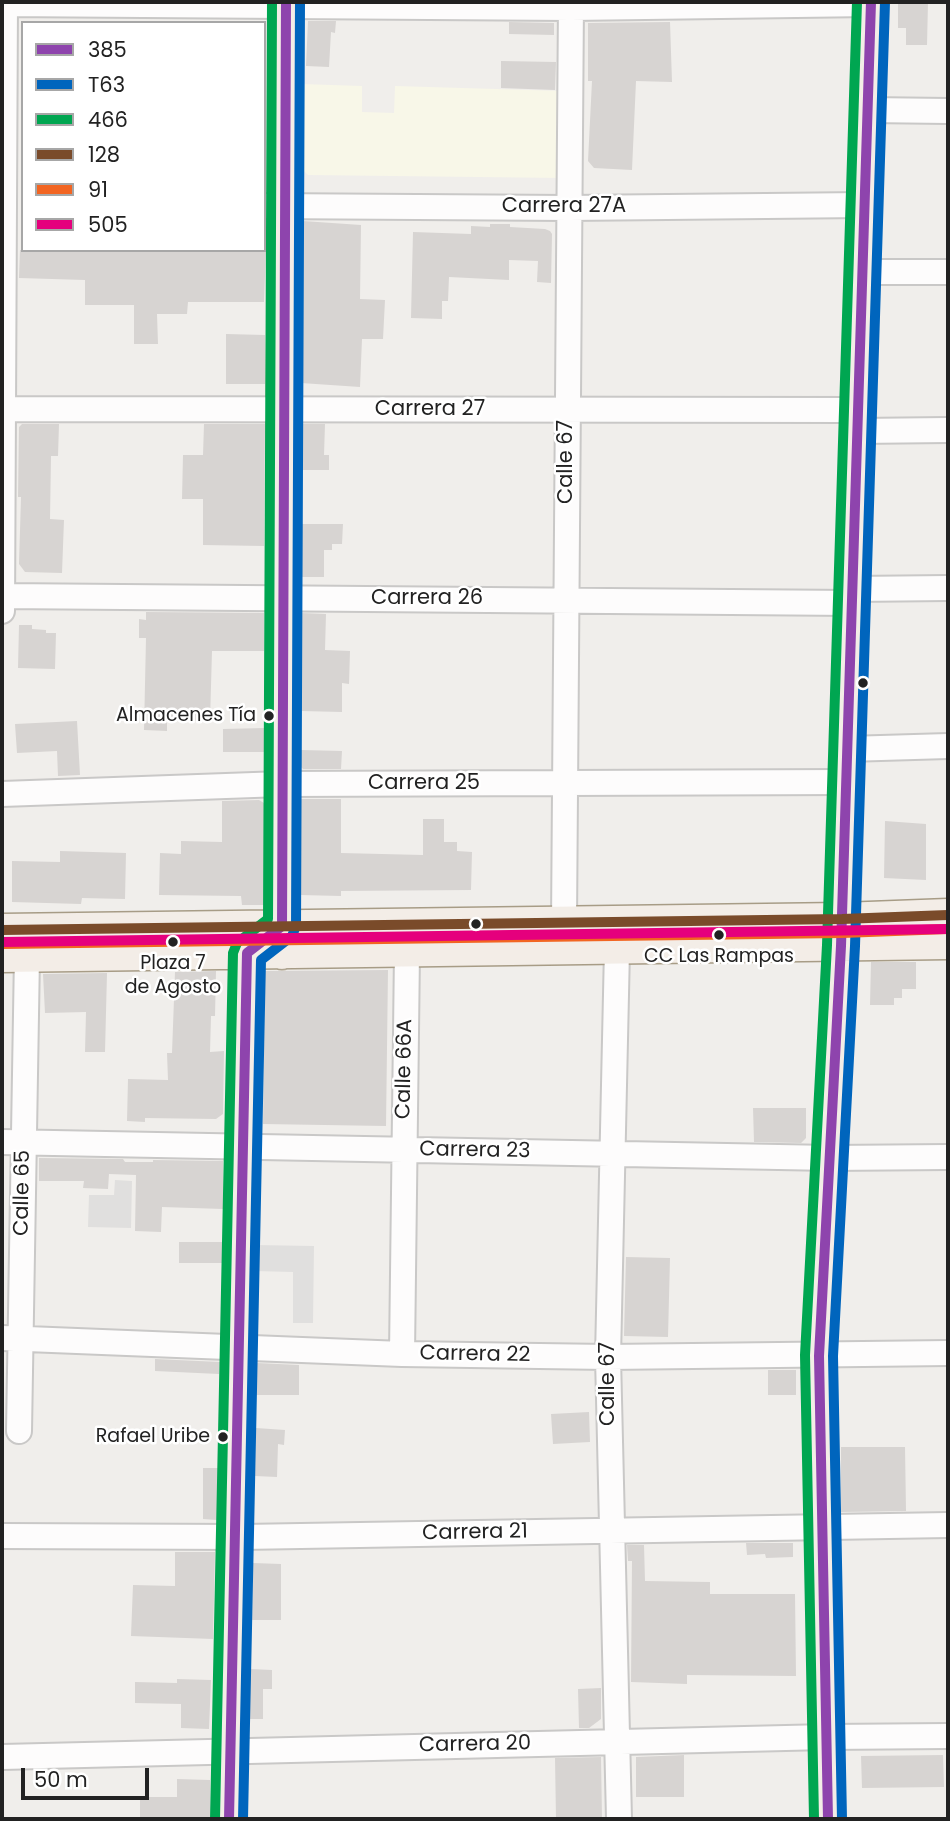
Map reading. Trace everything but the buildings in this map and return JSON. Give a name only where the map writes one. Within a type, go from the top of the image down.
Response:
[{"type":"main road","points":[[282,940],[282,410],[274,206],[286,3]]},
{"type":"main road","points":[[828,1819],[820,1356],[841,932],[871,3]]},
{"type":"main road","points":[[2,930],[282,940],[407,952],[617,949],[841,932],[948,915]]},
{"type":"main road","points":[[14,955],[247,953],[282,940],[564,922],[841,932],[948,943]]},
{"type":"main road","points":[[229,1819],[247,953]]},
{"type":"street","points":[[2,611],[2,408],[9,206],[4,3],[871,3]]},
{"type":"street","name":"Calle 67","points":[[564,922],[570,5]]},
{"type":"street","points":[[867,110],[948,111]]},
{"type":"street","name":"Carrera 27A","points":[[274,206],[569,208],[864,205]]},
{"type":"street","points":[[862,272],[948,272]]},
{"type":"street","name":"Carrera 27","points":[[2,408],[568,411],[857,421],[948,430]]},
{"type":"street","name":"Carrera 26","points":[[2,596],[566,600],[852,596],[948,588]]},
{"type":"street","points":[[847,749],[948,746]]},
{"type":"street","name":"Carrera 25","points":[[2,794],[282,785],[846,782]]},
{"type":"street","name":"Calle 67","points":[[617,949],[608,1357],[619,1819]]},
{"type":"street","name":"Calle 66A","points":[[402,1354],[407,952]]},
{"type":"street","name":"Calle 65","points":[[14,955],[11,1338],[19,1430]]},
{"type":"street","name":"Carrera 23","points":[[13,1143],[830,1158],[948,1157]]},
{"type":"street","name":"Carrera 22","points":[[11,1338],[402,1354],[608,1357],[948,1353]]},
{"type":"street","name":"Carrera 21","points":[[2,1536],[235,1537],[948,1525]]},
{"type":"street","name":"Carrera 20","points":[[2,1757],[948,1736]]},
{"type":"shaded area","points":[[301,84],[362,86],[362,112],[394,113],[395,86],[563,91],[563,178],[308,175],[299,166]]},
{"type":"shaded area","points":[[115,1180],[132,1181],[131,1228],[88,1227],[89,1195],[114,1195]]},
{"type":"shaded area","points":[[254,1245],[314,1246],[313,1323],[293,1323],[293,1272],[254,1271]]},
{"type":"transit line","name":"466","points":[[215,1819],[233,953],[237,943],[268,919],[272,2]]},
{"type":"transit line","name":"385","points":[[229,1819],[247,953],[282,926],[286,2]]},
{"type":"transit line","name":"T63","points":[[243,1819],[261,960],[292,936],[296,926],[300,2]]},
{"type":"transit line","name":"466","points":[[814,1819],[805,1355],[827,945],[857,2]]},
{"type":"transit line","name":"385","points":[[828,1819],[819,1356],[841,946],[871,2]]},
{"type":"transit line","name":"T63","points":[[842,1819],[833,1356],[855,946],[885,2]]},
{"type":"transit line","name":"128","points":[[2,930],[842,919],[948,915]]},
{"type":"transit line","name":"91","points":[[2,944],[842,933],[948,929]]},
{"type":"transit line","name":"505","points":[[2,942],[948,929]]},
{"type":"place","name":"Almacenes Tía","points":[[269,716]]},
{"type":"place","name":"CC Las Rampas","points":[[719,935]]},
{"type":"place","name":"Plaza 7 de Agosto","points":[[173,942]]},
{"type":"place","name":"Rafael Uribe","points":[[223,1437]]}]
